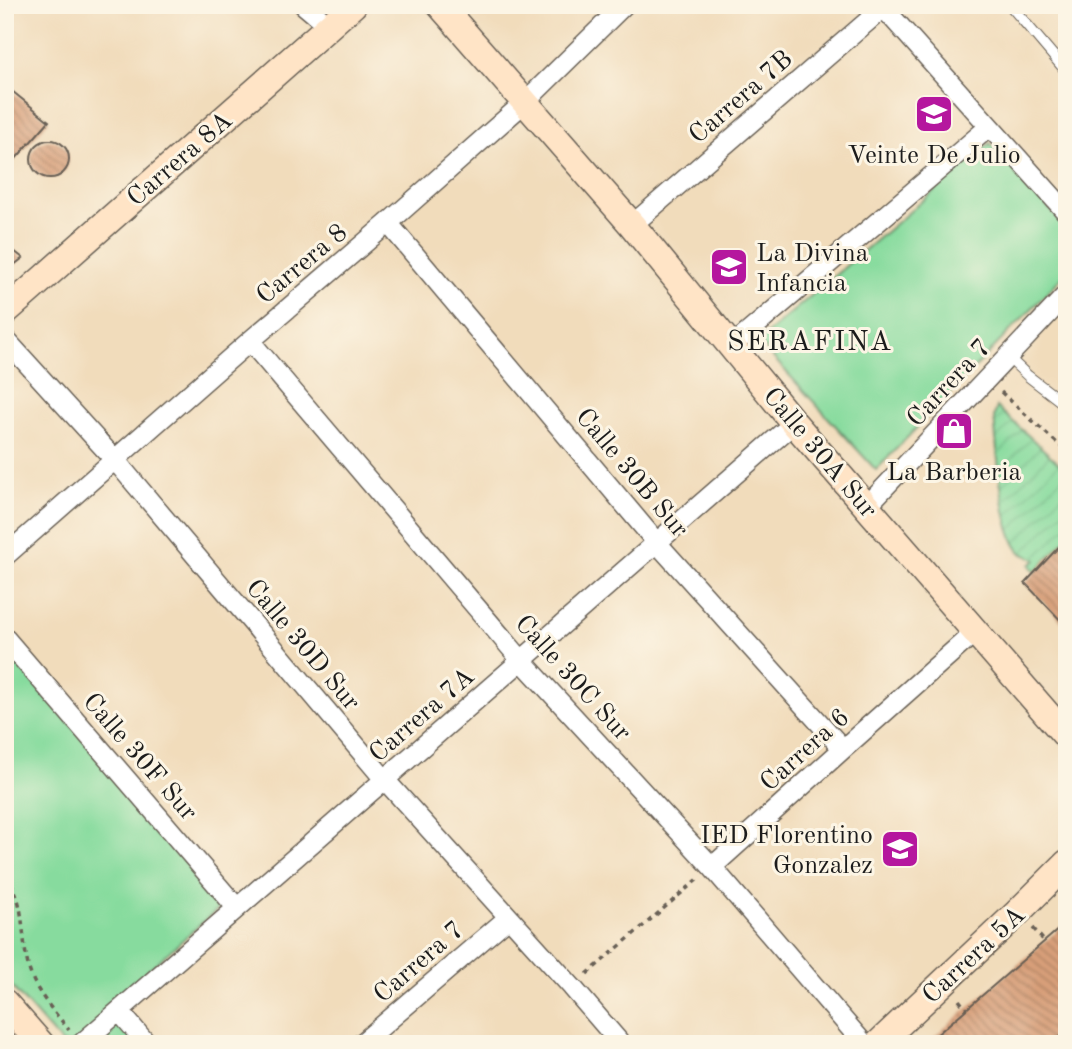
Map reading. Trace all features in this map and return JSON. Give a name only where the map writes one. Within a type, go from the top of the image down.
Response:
[{"type":"street","points":[[304,5],[329,26]]},
{"type":"street","name":"Carrera 8A","points":[[5,312],[353,5]]},
{"type":"street","name":"Calle 30A Sur","points":[[440,5],[632,225],[794,423],[1067,737]]},
{"type":"street","name":"Carrera 8","points":[[5,555],[525,103],[624,5]]},
{"type":"street","points":[[882,7],[1067,213]]},
{"type":"street","name":"Carrera 7B","points":[[632,225],[882,7]]},
{"type":"street","points":[[732,346],[989,127]]},
{"type":"street","name":"Calle 30B Sur","points":[[388,223],[657,543],[843,749]]},
{"type":"street","name":"Carrera 7","points":[[867,506],[1067,294]]},
{"type":"street","name":"Calle 30D Sur","points":[[5,340],[115,460],[385,780],[572,987],[611,1040]]},
{"type":"street","name":"Calle 30C Sur","points":[[250,341],[522,661],[712,867],[864,1044]]},
{"type":"street","name":"Carrera 7A","points":[[77,1039],[119,1010],[794,423]]},
{"type":"street","name":"Carrera 6","points":[[712,867],[975,632]]},
{"type":"street","name":"Calle 30F Sur","points":[[5,638],[237,908]]},
{"type":"street","name":"Carrera 5A","points":[[878,1044],[1067,863]]},
{"type":"street","name":"Carrera 7","points":[[361,1044],[508,918]]},
{"type":"street","points":[[5,1003],[41,1044]]},
{"type":"street","points":[[119,1010],[147,1044]]},
{"type":"lane","points":[[1010,5],[1067,72]]},
{"type":"lane","points":[[1008,357],[1067,406]]},
{"type":"path","points":[[987,379],[1067,452]]},
{"type":"path","points":[[572,987],[712,867]]},
{"type":"path","points":[[5,874],[18,897],[30,972],[43,999],[77,1039]]},
{"type":"path","points":[[1032,927],[1044,941]]},
{"type":"path","points":[[959,1000],[966,1009]]},
{"type":"green space","points":[[990,143],[1067,228],[1067,272],[876,470],[758,341]]},
{"type":"green space","points":[[997,407],[1067,471],[1067,538],[1035,572],[1030,565],[1036,560],[1023,554],[1009,528],[999,467],[994,416]]},
{"type":"green space","points":[[5,648],[226,902],[106,1007],[138,1044],[62,1044],[5,979]]},
{"type":"building","points":[[7,87],[49,121],[5,171],[5,122],[9,117],[5,114]]},
{"type":"building","points":[[50,140],[64,145],[69,159],[64,173],[50,178],[36,173],[31,159],[36,145]]},
{"type":"building","points":[[5,244],[23,258],[5,272]]},
{"type":"building","points":[[1067,538],[1067,627],[1025,583]]},
{"type":"building","points":[[1067,922],[1067,1031],[1052,1044],[926,1044]]},
{"type":"place","name":"Veinte De Julio","points":[[934,114]]},
{"type":"place","name":"La Divina Infancia","points":[[729,267]]},
{"type":"place","name":"La Barberia","points":[[954,431]]},
{"type":"place","name":"IED Florentino Gonzalez","points":[[900,849]]},
{"type":"district","name":"SERAFINA","points":[[810,340]]}]
